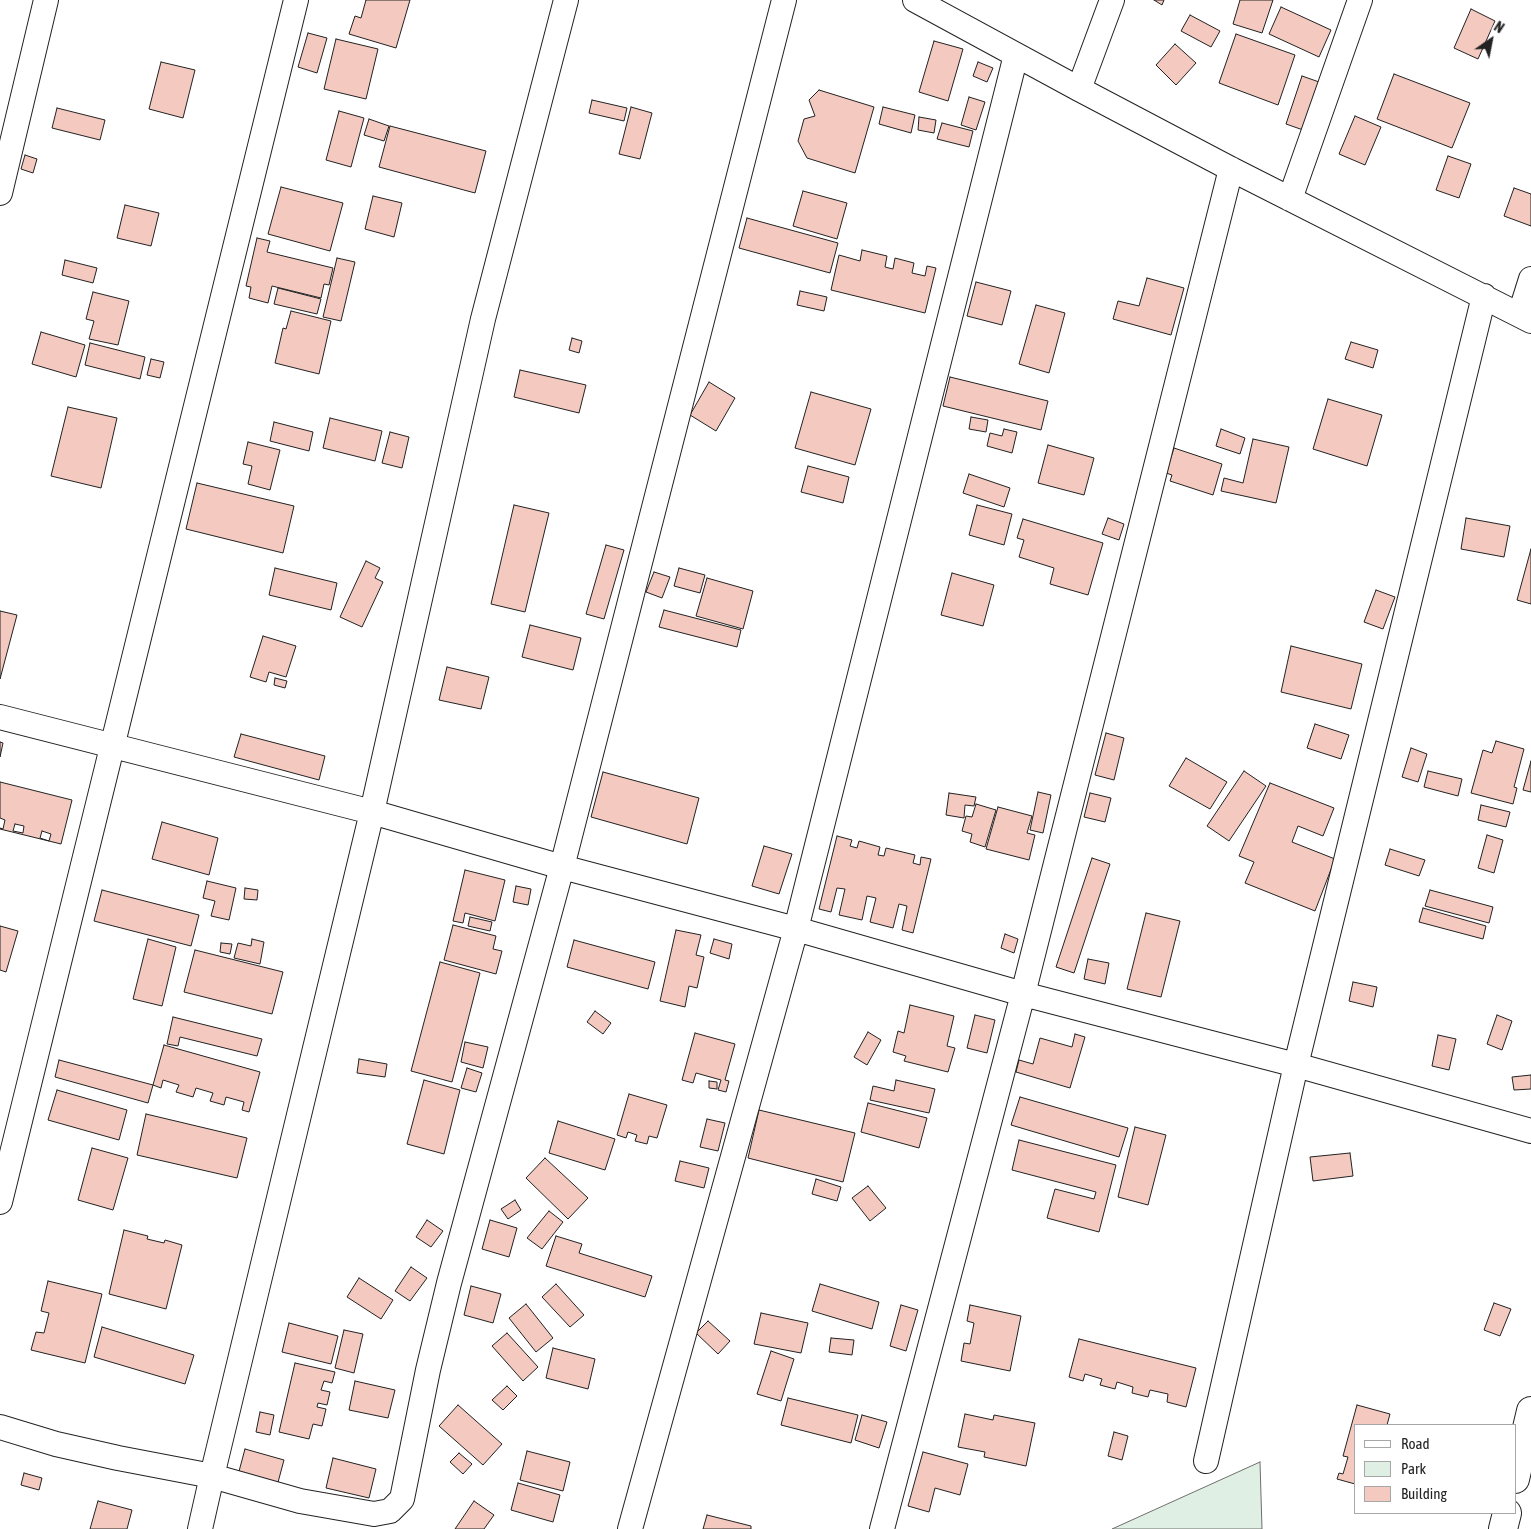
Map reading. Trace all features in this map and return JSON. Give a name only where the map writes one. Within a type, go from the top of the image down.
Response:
[{"type":"main road","points":[[1516,1475],[1531,1411]]},
{"type":"main road","points":[[1503,1529],[1507,1514]]},
{"type":"street","points":[[0,193],[46,0]]},
{"type":"street","points":[[0,1202],[296,0]]},
{"type":"street","points":[[200,1529],[372,812],[483,319],[566,0]]},
{"type":"street","points":[[0,1427],[56,1444],[212,1476],[300,1501],[374,1514],[390,1511],[402,1499],[428,1370],[449,1283],[562,867],[784,0]]},
{"type":"street","points":[[916,0],[1079,90],[1525,318],[1531,280]]},
{"type":"street","points":[[1079,90],[1112,0]]},
{"type":"street","points":[[1290,199],[1360,0]]},
{"type":"street","points":[[630,1529],[796,930],[1016,55]]},
{"type":"street","points":[[882,1529],[1023,994],[1232,169]]},
{"type":"street","points":[[1206,1460],[1296,1065],[1484,296]]},
{"type":"street","points":[[0,717],[372,812],[562,867],[1023,994],[1296,1065],[1531,1131]]},
{"type":"green space","points":[[1260,1462],[1262,1529],[1112,1529]]},
{"type":"building","points":[[366,0],[410,0],[396,48],[349,34],[355,16],[361,18]]},
{"type":"building","points":[[1154,0],[1164,0],[1162,5]]},
{"type":"building","points":[[1240,0],[1273,0],[1262,33],[1233,24]]},
{"type":"building","points":[[1281,7],[1331,30],[1319,57],[1269,34]]},
{"type":"building","points":[[1471,9],[1495,21],[1478,59],[1454,48]]},
{"type":"building","points":[[1190,15],[1220,31],[1211,47],[1181,31]]},
{"type":"building","points":[[308,33],[327,38],[317,73],[298,67]]},
{"type":"building","points":[[1236,34],[1295,55],[1278,105],[1219,83]]},
{"type":"building","points":[[336,39],[378,49],[366,99],[324,89]]},
{"type":"building","points":[[934,41],[963,49],[948,101],[919,92]]},
{"type":"building","points":[[1175,44],[1196,63],[1176,85],[1156,65]]},
{"type":"building","points":[[161,62],[195,70],[183,118],[149,109]]},
{"type":"building","points":[[978,62],[993,68],[987,82],[973,76]]},
{"type":"building","points":[[1394,74],[1470,103],[1452,148],[1377,119]]},
{"type":"building","points":[[1302,76],[1322,83],[1306,131],[1286,124]]},
{"type":"building","points":[[819,90],[874,107],[855,173],[807,158],[798,141],[804,119],[815,116],[809,100]]},
{"type":"building","points":[[969,97],[985,102],[976,130],[961,125]]},
{"type":"building","points":[[592,100],[627,108],[624,121],[589,113]]},
{"type":"building","points":[[631,107],[652,113],[640,159],[619,154]]},
{"type":"building","points":[[883,107],[915,115],[911,133],[879,124]]},
{"type":"building","points":[[57,108],[105,120],[100,140],[52,128]]},
{"type":"building","points":[[339,111],[364,118],[351,167],[326,160]]},
{"type":"building","points":[[1355,116],[1381,127],[1365,165],[1339,154]]},
{"type":"building","points":[[919,117],[936,120],[934,133],[918,130]]},
{"type":"building","points":[[369,119],[389,126],[384,141],[364,135]]},
{"type":"building","points":[[942,123],[973,131],[969,147],[937,139]]},
{"type":"building","points":[[390,126],[486,151],[475,193],[379,167]]},
{"type":"building","points":[[25,155],[37,159],[33,173],[21,169]]},
{"type":"building","points":[[1448,156],[1471,164],[1459,198],[1436,190]]},
{"type":"building","points":[[281,187],[343,203],[330,251],[268,234]]},
{"type":"building","points":[[1514,188],[1531,194],[1531,226],[1504,216]]},
{"type":"building","points":[[803,191],[847,203],[837,239],[793,226]]},
{"type":"building","points":[[373,196],[402,203],[394,237],[365,229]]},
{"type":"building","points":[[125,205],[159,213],[151,246],[117,238]]},
{"type":"building","points":[[747,218],[838,243],[830,273],[739,248]]},
{"type":"building","points":[[257,238],[270,241],[267,252],[333,268],[329,285],[324,284],[321,298],[272,286],[268,303],[249,298],[251,287],[246,286]]},
{"type":"building","points":[[862,250],[887,256],[885,267],[893,269],[895,258],[914,263],[912,273],[925,276],[927,266],[936,268],[925,313],[831,290],[839,255],[860,261]]},
{"type":"building","points":[[337,258],[355,262],[341,321],[323,317]]},
{"type":"building","points":[[65,260],[97,268],[93,283],[62,275]]},
{"type":"building","points":[[1147,278],[1184,288],[1171,335],[1113,319],[1118,301],[1139,306]]},
{"type":"building","points":[[976,282],[1011,291],[1002,325],[967,316]]},
{"type":"building","points":[[278,288],[321,299],[317,314],[274,304]]},
{"type":"building","points":[[800,291],[827,297],[824,311],[797,305]]},
{"type":"building","points":[[93,292],[129,301],[118,345],[89,339],[94,321],[86,319]]},
{"type":"building","points":[[1036,305],[1065,313],[1049,373],[1019,364]]},
{"type":"building","points":[[291,311],[331,321],[319,374],[275,363],[283,328],[286,329]]},
{"type":"building","points":[[41,332],[85,345],[76,377],[32,364]]},
{"type":"building","points":[[572,338],[582,341],[579,353],[569,350]]},
{"type":"building","points":[[1351,342],[1378,350],[1373,368],[1345,359]]},
{"type":"building","points":[[90,343],[145,357],[140,379],[85,365]]},
{"type":"building","points":[[151,359],[164,362],[160,378],[147,375]]},
{"type":"building","points":[[520,370],[586,385],[579,413],[514,397]]},
{"type":"building","points":[[950,377],[1048,401],[1041,430],[943,406]]},
{"type":"building","points":[[709,382],[735,398],[716,431],[690,415]]},
{"type":"building","points":[[811,392],[871,409],[855,465],[795,448]]},
{"type":"building","points":[[1328,399],[1382,415],[1367,466],[1313,449]]},
{"type":"building","points":[[68,407],[117,418],[101,488],[51,476]]},
{"type":"building","points":[[971,417],[988,420],[986,432],[969,429]]},
{"type":"building","points":[[330,418],[382,431],[375,461],[323,448]]},
{"type":"building","points":[[274,422],[313,432],[309,451],[270,441]]},
{"type":"building","points":[[1004,429],[1017,432],[1012,453],[987,446],[990,433],[1002,436]]},
{"type":"building","points":[[1221,429],[1245,438],[1240,454],[1216,446]]},
{"type":"building","points":[[390,432],[409,437],[402,468],[382,463]]},
{"type":"building","points":[[1253,439],[1289,447],[1276,503],[1221,491],[1224,478],[1243,483]]},
{"type":"building","points":[[248,442],[280,450],[270,490],[248,484],[252,466],[243,464]]},
{"type":"building","points":[[1048,445],[1094,458],[1084,495],[1038,483]]},
{"type":"building","points":[[1174,448],[1222,464],[1213,495],[1170,481],[1172,475],[1166,473]]},
{"type":"building","points":[[808,466],[849,477],[843,503],[801,492]]},
{"type":"building","points":[[969,474],[1010,488],[1004,507],[963,493]]},
{"type":"building","points":[[197,483],[294,506],[283,553],[186,529]]},
{"type":"building","points":[[514,505],[549,513],[525,612],[491,604]]},
{"type":"building","points":[[977,505],[1012,514],[1004,545],[969,535]]},
{"type":"building","points":[[1108,518],[1124,524],[1119,540],[1102,534]]},
{"type":"building","points":[[1466,518],[1510,526],[1504,557],[1461,549]]},
{"type":"building","points":[[1023,519],[1103,543],[1088,595],[1050,584],[1054,568],[1019,557],[1024,540],[1017,538]]},
{"type":"building","points":[[606,545],[624,550],[604,619],[586,614]]},
{"type":"building","points":[[1531,549],[1531,604],[1517,600]]},
{"type":"building","points":[[366,561],[380,568],[375,578],[383,582],[362,627],[340,617]]},
{"type":"building","points":[[275,568],[337,583],[331,610],[269,595]]},
{"type":"building","points":[[679,568],[705,575],[700,593],[674,586]]},
{"type":"building","points":[[654,572],[670,577],[662,598],[646,592]]},
{"type":"building","points":[[952,573],[994,585],[983,626],[941,615]]},
{"type":"building","points":[[707,578],[753,591],[743,629],[696,616]]},
{"type":"building","points":[[1376,590],[1395,597],[1383,629],[1364,622]]},
{"type":"building","points":[[664,610],[741,630],[737,647],[659,627]]},
{"type":"building","points":[[0,611],[17,615],[0,679]]},
{"type":"building","points":[[530,625],[581,638],[573,670],[522,657]]},
{"type":"building","points":[[263,636],[296,646],[286,677],[269,672],[266,682],[250,677]]},
{"type":"building","points":[[1291,646],[1362,664],[1351,709],[1281,692]]},
{"type":"building","points":[[447,667],[489,677],[481,709],[439,700]]},
{"type":"building","points":[[275,678],[287,681],[285,688],[274,685]]},
{"type":"building","points":[[1315,724],[1349,735],[1341,759],[1307,748]]},
{"type":"building","points":[[1106,733],[1124,738],[1114,780],[1095,775]]},
{"type":"building","points":[[241,734],[325,756],[319,780],[234,757]]},
{"type":"building","points":[[1496,741],[1524,749],[1514,787],[1517,788],[1513,804],[1471,793],[1483,750],[1492,753]]},
{"type":"building","points":[[0,742],[3,743],[0,757]]},
{"type":"building","points":[[1411,748],[1427,754],[1418,782],[1402,777]]},
{"type":"building","points":[[1186,758],[1227,782],[1210,809],[1169,786]]},
{"type":"building","points":[[1531,761],[1531,792],[1523,790]]},
{"type":"building","points":[[1244,771],[1266,786],[1229,841],[1207,826]]},
{"type":"building","points":[[1428,771],[1462,779],[1458,796],[1424,787]]},
{"type":"building","points":[[603,772],[699,798],[687,844],[591,817]]},
{"type":"building","points":[[0,782],[72,800],[61,844],[0,829],[3,829],[5,820],[0,818]],"holes":[[[15,824],[24,826],[23,833],[13,831]],[[42,831],[51,834],[49,841],[40,838]]]},
{"type":"building","points":[[1270,783],[1334,808],[1323,836],[1298,826],[1292,842],[1335,859],[1315,911],[1245,883],[1254,862],[1239,856]]},
{"type":"building","points":[[1038,792],[1051,795],[1043,833],[1030,830]]},
{"type":"building","points":[[949,793],[976,797],[974,806],[965,805],[964,818],[946,815]]},
{"type":"building","points":[[1090,793],[1111,798],[1105,822],[1084,817]]},
{"type":"building","points":[[976,804],[996,810],[985,847],[970,842],[972,834],[962,831],[966,816],[972,817]]},
{"type":"building","points":[[1481,805],[1510,812],[1506,827],[1478,820]]},
{"type":"building","points":[[998,807],[1032,816],[1027,833],[1035,835],[1029,860],[986,849]]},
{"type":"building","points":[[162,822],[218,838],[209,875],[152,859]]},
{"type":"building","points":[[1487,835],[1503,840],[1494,873],[1478,868]]},
{"type":"building","points":[[837,836],[852,840],[850,846],[857,848],[859,841],[880,847],[878,855],[884,856],[886,848],[915,855],[913,863],[920,865],[921,857],[931,859],[913,933],[902,930],[907,906],[899,904],[893,928],[870,922],[876,898],[867,896],[862,920],[839,915],[845,889],[837,888],[831,912],[819,909]]},
{"type":"building","points":[[764,846],[792,854],[779,894],[752,886]]},
{"type":"building","points":[[1390,849],[1425,860],[1419,876],[1385,865]]},
{"type":"building","points":[[1092,858],[1110,864],[1074,973],[1056,967]]},
{"type":"building","points":[[465,870],[505,880],[495,921],[465,913],[463,923],[453,921]]},
{"type":"building","points":[[207,881],[236,888],[229,920],[211,916],[215,901],[203,898]]},
{"type":"building","points":[[516,886],[531,889],[528,905],[513,902]]},
{"type":"building","points":[[245,888],[258,890],[257,900],[244,899]]},
{"type":"building","points":[[102,890],[199,915],[191,946],[94,921]]},
{"type":"building","points":[[1430,890],[1493,907],[1489,923],[1425,906]]},
{"type":"building","points":[[1423,908],[1486,926],[1483,939],[1419,922]]},
{"type":"building","points":[[1146,913],[1180,921],[1161,997],[1127,989]]},
{"type":"building","points":[[470,917],[492,922],[490,931],[468,926]]},
{"type":"building","points":[[453,925],[496,936],[493,949],[502,951],[496,974],[444,960]]},
{"type":"building","points":[[0,926],[18,931],[6,972],[0,970]]},
{"type":"building","points":[[676,930],[701,935],[696,955],[704,957],[697,988],[689,986],[685,1007],[660,1001]]},
{"type":"building","points":[[1005,934],[1018,939],[1014,953],[1001,948]]},
{"type":"building","points":[[148,939],[176,947],[162,1006],[133,999]]},
{"type":"building","points":[[252,939],[264,942],[260,964],[234,958],[238,943],[251,946]]},
{"type":"building","points":[[714,939],[732,944],[729,959],[710,953]]},
{"type":"building","points":[[574,940],[655,962],[648,989],[567,967]]},
{"type":"building","points":[[221,943],[232,944],[230,954],[220,952]]},
{"type":"building","points":[[195,950],[283,972],[272,1014],[184,992]]},
{"type":"building","points":[[1088,959],[1109,963],[1105,984],[1084,979]]},
{"type":"building","points":[[440,962],[480,973],[452,1082],[411,1071]]},
{"type":"building","points":[[1353,982],[1377,987],[1373,1007],[1349,1001]]},
{"type":"building","points":[[910,1005],[954,1016],[947,1046],[955,1048],[948,1072],[904,1061],[906,1056],[893,1052],[898,1031],[904,1033]]},
{"type":"building","points":[[595,1011],[611,1023],[603,1034],[587,1022]]},
{"type":"building","points":[[975,1015],[995,1020],[987,1053],[967,1048]]},
{"type":"building","points":[[1497,1015],[1512,1021],[1502,1050],[1487,1044]]},
{"type":"building","points":[[173,1017],[262,1039],[257,1056],[180,1037],[178,1046],[167,1044]]},
{"type":"building","points":[[868,1032],[881,1040],[867,1065],[854,1057]]},
{"type":"building","points":[[695,1033],[735,1044],[725,1080],[729,1081],[726,1092],[718,1090],[721,1080],[696,1073],[693,1083],[682,1080]]},
{"type":"building","points":[[1075,1034],[1085,1037],[1070,1088],[1016,1072],[1019,1060],[1033,1064],[1040,1038],[1072,1047]]},
{"type":"building","points":[[1438,1035],[1456,1039],[1449,1070],[1432,1066]]},
{"type":"building","points":[[465,1042],[488,1047],[483,1068],[461,1062]]},
{"type":"building","points":[[164,1045],[260,1072],[249,1112],[242,1110],[244,1102],[226,1097],[224,1105],[210,1101],[213,1093],[196,1088],[193,1097],[176,1092],[179,1085],[163,1080],[161,1088],[153,1085]]},
{"type":"building","points":[[359,1059],[387,1064],[385,1077],[357,1073]]},
{"type":"building","points":[[59,1060],[153,1085],[148,1103],[55,1077]]},
{"type":"building","points":[[467,1068],[482,1073],[476,1092],[461,1088]]},
{"type":"building","points":[[1531,1075],[1531,1089],[1514,1090],[1512,1077]]},
{"type":"building","points":[[424,1080],[460,1090],[444,1154],[407,1144]]},
{"type":"building","points":[[896,1080],[935,1089],[929,1113],[870,1100],[873,1086],[894,1091]]},
{"type":"building","points":[[709,1081],[717,1082],[717,1089],[709,1088]]},
{"type":"building","points":[[57,1090],[127,1110],[119,1140],[48,1120]]},
{"type":"building","points":[[629,1094],[667,1105],[657,1138],[649,1136],[647,1144],[635,1141],[637,1135],[628,1132],[626,1138],[617,1135]]},
{"type":"building","points":[[1020,1097],[1128,1128],[1119,1157],[1011,1125]]},
{"type":"building","points":[[868,1103],[927,1118],[919,1148],[861,1132]]},
{"type":"building","points":[[759,1110],[855,1133],[843,1182],[748,1158]]},
{"type":"building","points":[[146,1114],[247,1138],[237,1178],[137,1155]]},
{"type":"building","points":[[707,1119],[725,1123],[718,1151],[700,1147]]},
{"type":"building","points":[[558,1121],[615,1139],[605,1170],[549,1153]]},
{"type":"building","points":[[1135,1127],[1166,1135],[1148,1205],[1118,1197]]},
{"type":"building","points":[[1019,1140],[1116,1165],[1099,1232],[1047,1218],[1055,1189],[1094,1199],[1096,1192],[1012,1170]]},
{"type":"building","points":[[92,1148],[128,1158],[113,1210],[78,1200]]},
{"type":"building","points":[[1350,1153],[1353,1176],[1313,1181],[1310,1157]]},
{"type":"building","points":[[545,1158],[588,1198],[568,1219],[526,1178]]},
{"type":"building","points":[[680,1161],[709,1168],[704,1188],[675,1181]]},
{"type":"building","points":[[816,1179],[841,1187],[837,1201],[812,1194]]},
{"type":"building","points":[[868,1186],[886,1208],[870,1221],[852,1198]]},
{"type":"building","points":[[515,1200],[521,1210],[508,1219],[501,1209]]},
{"type":"building","points":[[549,1211],[563,1222],[542,1249],[527,1238]]},
{"type":"building","points":[[427,1220],[443,1231],[431,1247],[416,1237]]},
{"type":"building","points":[[490,1220],[517,1228],[509,1257],[482,1249]]},
{"type":"building","points":[[124,1230],[148,1236],[147,1239],[164,1243],[165,1240],[182,1245],[166,1309],[109,1294]]},
{"type":"building","points":[[556,1236],[582,1244],[579,1253],[652,1276],[645,1297],[546,1266]]},
{"type":"building","points":[[411,1267],[427,1278],[410,1301],[395,1291]]},
{"type":"building","points":[[359,1278],[393,1300],[381,1319],[347,1297]]},
{"type":"building","points":[[48,1281],[102,1294],[85,1363],[31,1350],[36,1332],[44,1333],[49,1313],[41,1311]]},
{"type":"building","points":[[556,1284],[584,1315],[570,1327],[542,1297]]},
{"type":"building","points":[[820,1284],[879,1302],[872,1329],[812,1311]]},
{"type":"building","points":[[471,1286],[501,1294],[493,1323],[464,1315]]},
{"type":"building","points":[[1494,1303],[1511,1309],[1500,1336],[1484,1330]]},
{"type":"building","points":[[526,1304],[553,1338],[536,1352],[509,1318]]},
{"type":"building","points":[[901,1305],[918,1310],[906,1351],[890,1346]]},
{"type":"building","points":[[970,1305],[1021,1316],[1010,1371],[961,1361],[964,1343],[970,1344],[974,1323],[967,1321]]},
{"type":"building","points":[[761,1313],[808,1323],[801,1353],[754,1344]]},
{"type":"building","points":[[708,1321],[730,1341],[718,1354],[696,1333]]},
{"type":"building","points":[[289,1323],[338,1336],[331,1364],[282,1352]]},
{"type":"building","points":[[102,1327],[194,1355],[185,1384],[94,1357]]},
{"type":"building","points":[[344,1330],[363,1334],[354,1373],[335,1368]]},
{"type":"building","points":[[507,1333],[538,1367],[523,1381],[492,1346]]},
{"type":"building","points":[[831,1338],[854,1340],[852,1355],[829,1352]]},
{"type":"building","points":[[1079,1339],[1196,1368],[1186,1407],[1167,1402],[1168,1394],[1150,1390],[1148,1397],[1132,1393],[1133,1387],[1117,1382],[1115,1389],[1100,1385],[1102,1379],[1085,1374],[1083,1381],[1069,1377]]},
{"type":"building","points":[[553,1348],[595,1359],[588,1389],[546,1378]]},
{"type":"building","points":[[771,1351],[794,1359],[781,1401],[757,1394]]},
{"type":"building","points":[[295,1363],[335,1372],[332,1383],[324,1381],[321,1390],[330,1392],[327,1405],[318,1403],[317,1407],[326,1409],[322,1426],[313,1424],[309,1439],[279,1432]]},
{"type":"building","points":[[355,1381],[395,1390],[388,1418],[349,1410]]},
{"type":"building","points":[[507,1386],[517,1396],[503,1410],[492,1400]]},
{"type":"building","points":[[788,1398],[858,1415],[851,1443],[781,1425]]},
{"type":"building","points":[[458,1405],[502,1444],[483,1465],[439,1426]]},
{"type":"building","points":[[1357,1405],[1390,1414],[1387,1424],[1354,1424],[1354,1484],[1337,1479],[1339,1473],[1343,1474],[1348,1457],[1343,1456]]},
{"type":"building","points":[[260,1412],[274,1415],[270,1435],[256,1432]]},
{"type":"building","points":[[965,1414],[993,1420],[994,1415],[1035,1423],[1026,1466],[984,1457],[985,1452],[958,1447]]},
{"type":"building","points":[[862,1415],[887,1422],[879,1448],[855,1440]]},
{"type":"building","points":[[1114,1432],[1128,1436],[1122,1460],[1108,1456]]},
{"type":"building","points":[[245,1449],[284,1460],[277,1486],[238,1475]]},
{"type":"building","points":[[527,1451],[570,1462],[563,1491],[520,1480]]},
{"type":"building","points":[[923,1452],[968,1464],[960,1495],[935,1488],[929,1512],[908,1506]]},
{"type":"building","points":[[459,1453],[472,1464],[463,1474],[450,1462]]},
{"type":"building","points":[[333,1458],[376,1469],[369,1498],[326,1488]]},
{"type":"building","points":[[24,1473],[42,1478],[39,1490],[21,1485]]},
{"type":"building","points":[[518,1483],[560,1495],[553,1522],[511,1510]]},
{"type":"building","points":[[98,1501],[132,1510],[127,1529],[90,1529]]},
{"type":"building","points":[[474,1501],[494,1515],[484,1529],[455,1529]]},
{"type":"building","points":[[707,1515],[751,1526],[751,1529],[703,1529]]}]
